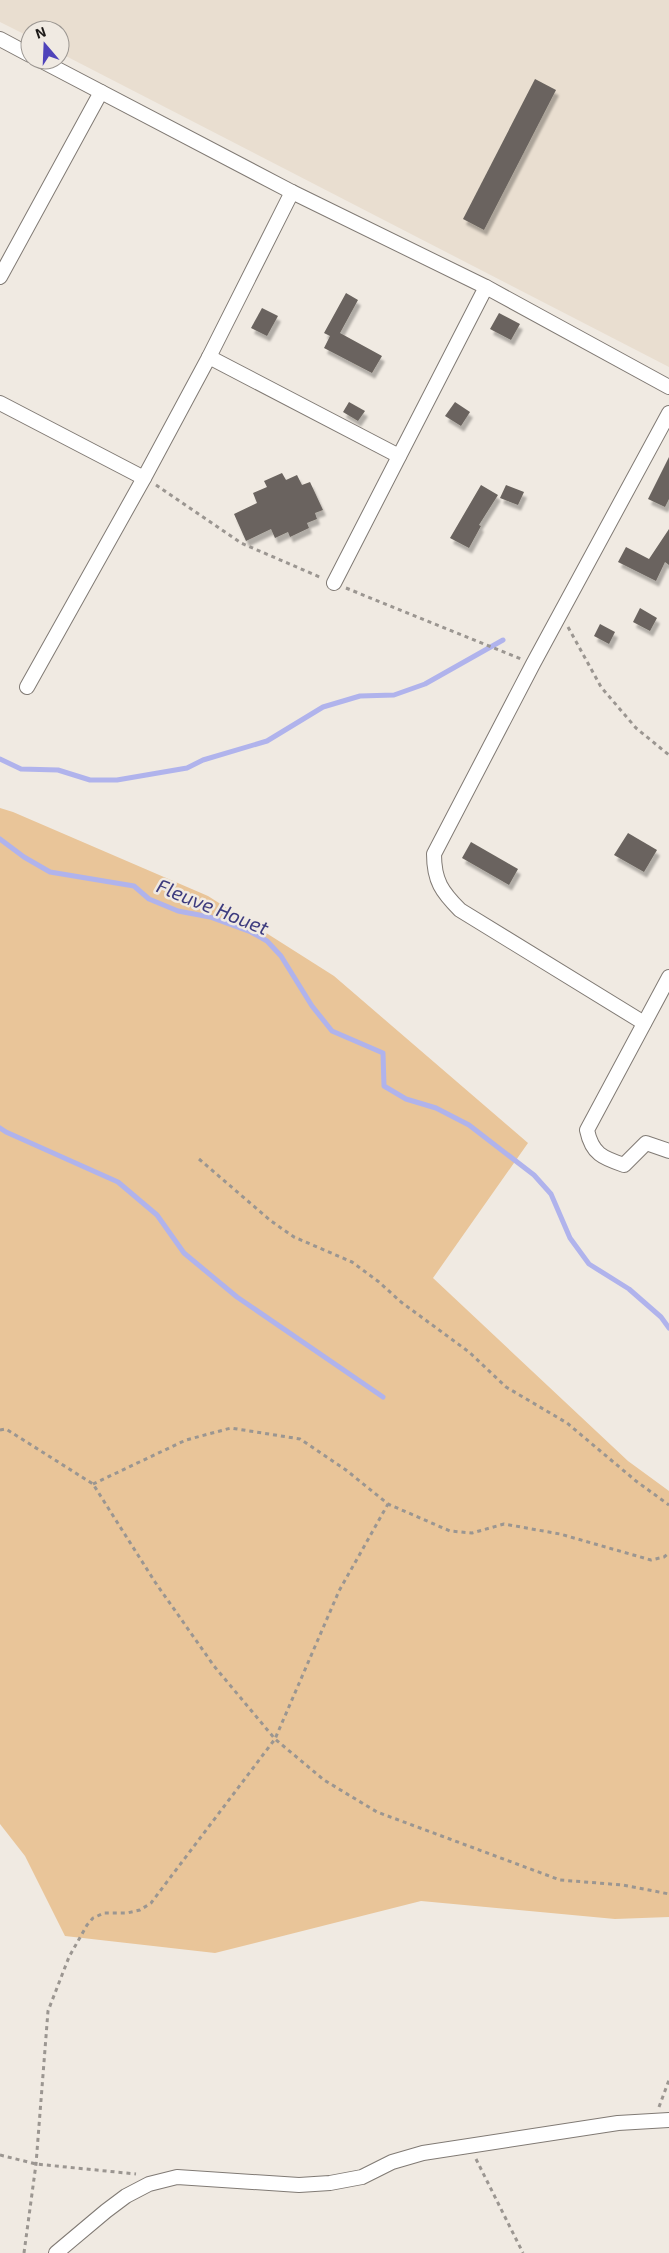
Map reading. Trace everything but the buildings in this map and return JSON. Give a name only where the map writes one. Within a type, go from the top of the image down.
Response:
[{"type":"street","points":[[0,39],[20,50]]},
{"type":"street","points":[[59,70],[292,192],[486,287],[669,387]]},
{"type":"street","points":[[0,277],[101,92]]},
{"type":"street","points":[[27,687],[144,478],[209,357],[292,192]]},
{"type":"street","points":[[334,583],[486,287]]},
{"type":"street","points":[[209,357],[399,456]]},
{"type":"street","points":[[0,403],[144,478]]},
{"type":"street","points":[[644,1023],[460,910],[443,892],[434,870],[434,854],[669,413]]},
{"type":"street","points":[[669,977],[587,1130],[592,1144],[601,1157],[624,1165],[646,1143],[669,1151]]},
{"type":"street","points":[[56,2253],[126,2196],[149,2184],[177,2178],[299,2185],[330,2183],[362,2177],[392,2162],[423,2153],[618,2123],[669,2120]]},
{"type":"path","points":[[561,613],[601,687],[636,728],[669,755]]},
{"type":"path","points":[[199,1159],[271,1221],[294,1237],[352,1262],[469,1352],[506,1387],[567,1423],[636,1481],[669,1505]]},
{"type":"path","points":[[93,1484],[186,1440],[231,1428],[300,1439],[346,1470],[388,1504],[450,1531],[472,1533],[504,1524],[560,1534],[651,1560],[664,1557],[669,1553]]},
{"type":"path","points":[[0,1430],[6,1429],[93,1484],[154,1582],[214,1666],[275,1739],[324,1780],[377,1812],[560,1880],[623,1885],[669,1894]]},
{"type":"path","points":[[24,2253],[36,2164],[48,2011],[69,1957],[93,1918],[104,1913],[127,1913],[140,1910],[150,1902],[275,1739],[339,1591],[388,1504]]},
{"type":"path","points":[[652,2120],[662,2103],[669,2080]]},
{"type":"path","points":[[469,2146],[523,2253]]},
{"type":"path","points":[[0,2155],[36,2164],[139,2174]]},
{"type":"shaded area","points":[[0,0],[669,0],[669,367],[70,58],[70,20],[20,20],[20,32],[0,22]]},
{"type":"shaded area","points":[[0,808],[208,896],[334,976],[528,1143],[433,1278],[628,1461],[669,1491],[669,1917],[615,1919],[421,1901],[215,1953],[65,1936],[25,1856],[0,1824]]},
{"type":"waterway","points":[[0,759],[21,769],[58,770],[90,780],[117,780],[187,768],[203,760],[267,741],[323,707],[360,696],[394,695],[425,684],[503,640]]},
{"type":"waterway","name":"Fleuve Houet","points":[[0,839],[24,857],[50,872],[134,886],[149,899],[178,911],[210,917],[251,932],[267,941],[281,956],[312,1006],[332,1031],[383,1053],[384,1086],[406,1099],[436,1108],[469,1125],[534,1175],[551,1194],[570,1238],[589,1264],[629,1289],[661,1317],[669,1328]]},
{"type":"waterway","points":[[0,1128],[118,1182],[157,1215],[184,1253],[237,1297],[383,1397]]}]
